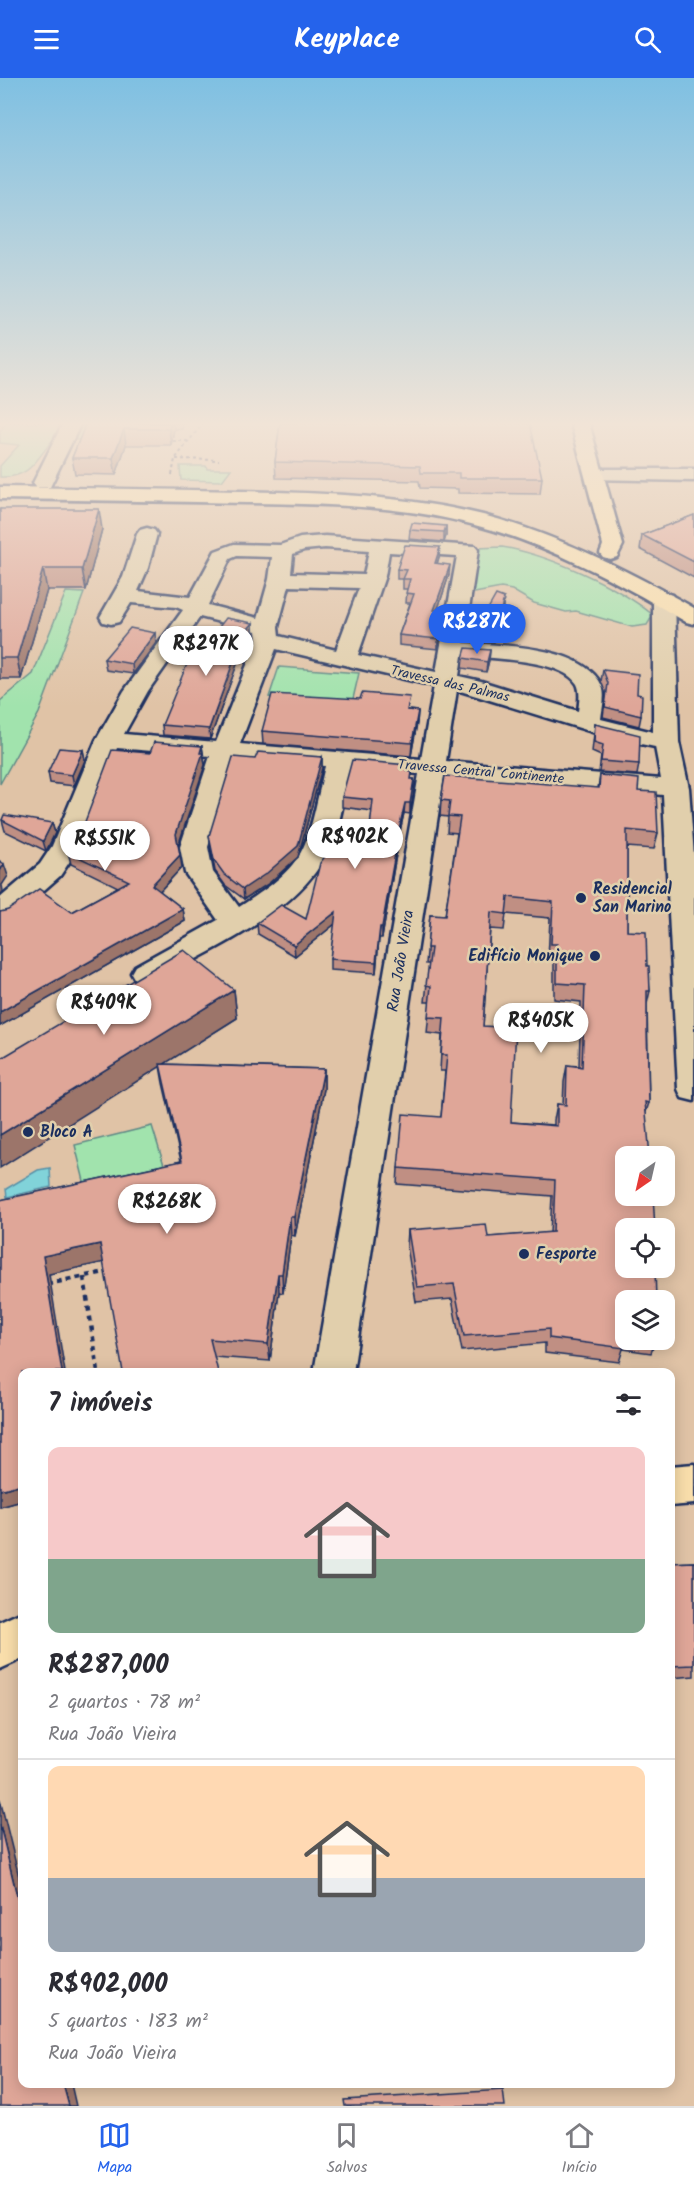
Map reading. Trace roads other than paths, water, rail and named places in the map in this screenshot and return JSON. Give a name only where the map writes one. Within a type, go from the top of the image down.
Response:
[{"type":"main road","points":[[468,518],[574,553],[620,574],[694,617]]},
{"type":"main road","points":[[515,518],[535,523],[610,553],[694,597]]},
{"type":"main road","points":[[606,518],[613,545],[610,553]]},
{"type":"main road","points":[[675,1486],[694,1484]]},
{"type":"main road","points":[[0,1646],[18,1637]]},
{"type":"street","points":[[111,617],[137,576],[147,534]]},
{"type":"street","points":[[0,913],[50,870],[66,846],[108,740],[136,691],[195,607],[222,555],[234,550],[283,551],[300,544],[326,542],[380,545],[374,576],[345,658]]},
{"type":"street","name":"Rua João Vieira","points":[[335,1368],[468,550],[380,545]]},
{"type":"street","points":[[234,922],[199,873],[194,848],[225,750],[267,633],[280,579],[283,551]]},
{"type":"street","points":[[280,579],[370,582]]},
{"type":"street","name":"Travessa das Palmas","points":[[126,596],[171,600],[345,658],[509,696],[589,723],[666,742]]},
{"type":"street","points":[[664,600],[666,742],[676,788],[694,1089]]},
{"type":"street","points":[[451,650],[529,655],[572,669],[585,678],[591,687],[589,723]]},
{"type":"street","name":"Travessa Central Continente","points":[[108,740],[676,788]]},
{"type":"street","points":[[121,988],[279,893],[313,860],[339,760]]},
{"type":"water","points":[[50,1168],[51,1187],[7,1197],[6,1189],[38,1170]]},
{"type":"place","name":"Residencial San Marino","points":[[581,898]]},
{"type":"place","name":"Edifício Monique","points":[[595,956]]},
{"type":"place","name":"Bloco A","points":[[28,1132]]},
{"type":"place","name":"Fesporte","points":[[524,1254]]}]
